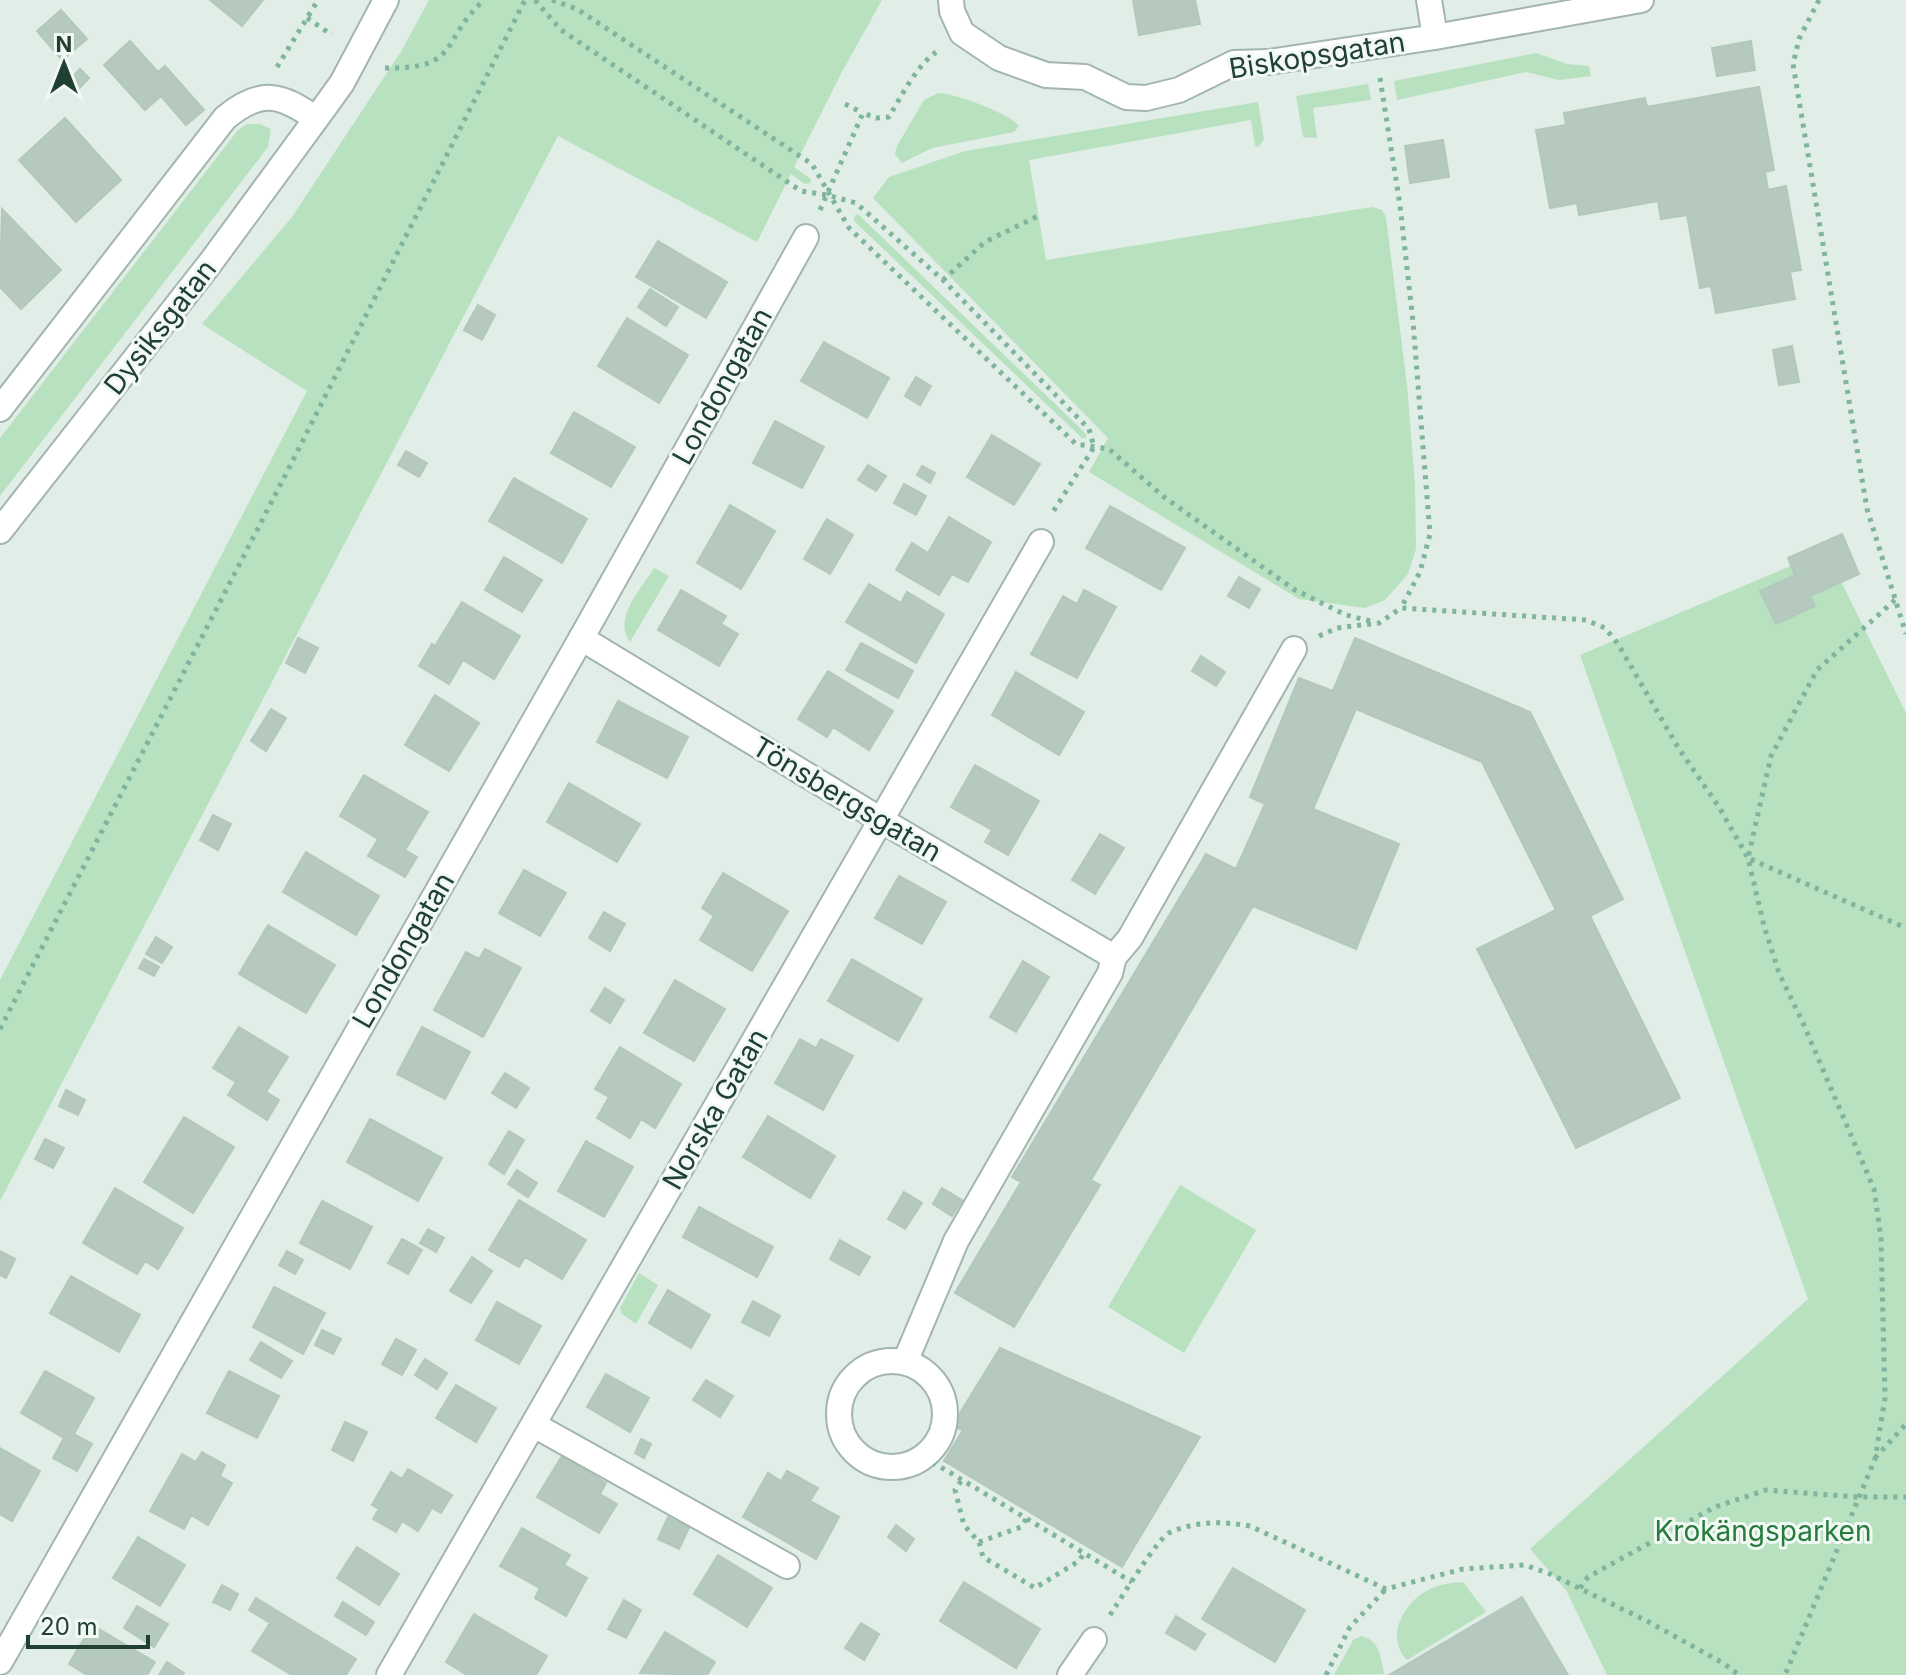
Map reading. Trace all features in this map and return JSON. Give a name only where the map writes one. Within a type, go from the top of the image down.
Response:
[{"type":"street","name":"Dysiksgatan","points":[[0,531],[211,262],[316,119],[342,83],[386,0]]},
{"type":"street","points":[[951,0],[952,11],[962,33]]},
{"type":"street","points":[[1429,0],[1435,37]]},
{"type":"street","name":"Biskopsgatan","points":[[962,33],[999,58],[1022,67],[1046,75],[1085,77],[1126,97],[1146,98],[1179,90],[1234,63],[1269,62],[1435,37],[1641,0]]},
{"type":"street","points":[[0,409],[225,118],[242,103],[262,97],[280,98],[316,119]]},
{"type":"street","name":"Londongatan","points":[[0,1662],[806,237]]},
{"type":"street","name":"Norska Gatan","points":[[389,1675],[1041,542]]},
{"type":"street","name":"Tönsbergsgatan","points":[[581,638],[1114,957]]},
{"type":"street","points":[[905,1362],[956,1241],[1110,973],[1114,957],[1130,938],[1294,649]]},
{"type":"street","points":[[887,1360],[905,1362],[927,1375],[942,1395],[945,1412],[943,1428],[936,1444],[924,1457],[908,1465],[890,1467],[857,1455],[839,1424],[839,1406],[844,1389],[855,1375],[870,1365],[887,1360]]},
{"type":"street","points":[[534,1425],[787,1566]]},
{"type":"street","points":[[1070,1675],[1094,1640]]},
{"type":"path","points":[[262,97],[318,0]]},
{"type":"path","points":[[0,1029],[289,468],[525,0]]},
{"type":"path","points":[[535,0],[561,30],[801,191],[856,203],[943,280],[1089,429],[1094,447],[1050,517],[1041,542]]},
{"type":"path","points":[[552,0],[577,9],[812,164],[827,195],[849,228],[1076,444],[1109,449],[1164,497],[1295,590],[1346,615],[1379,623]]},
{"type":"path","points":[[1819,0],[1799,39],[1793,64],[1867,509],[1906,634]]},
{"type":"path","points":[[845,104],[876,118],[889,117],[926,59],[962,33]]},
{"type":"path","points":[[1294,649],[1337,628],[1379,623],[1401,608],[1428,552],[1430,534],[1424,429],[1400,205],[1375,46]]},
{"type":"path","points":[[827,195],[863,113]]},
{"type":"path","points":[[943,280],[985,242],[1040,215]]},
{"type":"path","points":[[1748,858],[1771,756],[1817,670],[1895,600]]},
{"type":"path","points":[[1401,608],[1586,620],[1605,628],[1748,858],[1779,973],[1874,1189],[1881,1238],[1885,1398],[1875,1459],[1785,1675]]},
{"type":"path","points":[[1748,858],[1906,928]]},
{"type":"path","points":[[1875,1459],[1906,1424]]},
{"type":"path","points":[[924,1457],[1132,1582]]},
{"type":"path","points":[[961,1481],[955,1490],[964,1525],[979,1542],[983,1557],[1035,1588],[1079,1561],[1084,1553]]},
{"type":"path","points":[[1580,1588],[1588,1577],[1715,1507],[1766,1490],[1857,1497],[1906,1497]]},
{"type":"path","points":[[979,1542],[1021,1527],[1026,1519]]},
{"type":"path","points":[[1094,1640],[1166,1534],[1211,1521],[1250,1526],[1386,1589]]},
{"type":"path","points":[[1326,1675],[1350,1627],[1386,1589],[1463,1569],[1525,1565],[1580,1588],[1698,1649],[1739,1675]]},
{"type":"green space","points":[[429,0],[882,0],[794,167],[811,179],[810,183],[805,184],[791,174],[757,242],[558,136],[0,1201],[0,980],[307,391],[202,324],[292,217],[402,50]]},
{"type":"green space","points":[[1536,53],[1567,64],[1589,66],[1591,76],[1559,80],[1526,72],[1397,100],[1394,81]]},
{"type":"green space","points":[[1368,84],[1371,100],[1313,108],[1317,138],[1303,137],[1296,96]]},
{"type":"green space","points":[[938,93],[982,105],[1019,126],[1014,132],[932,148],[902,163],[895,154],[897,146],[924,100]]},
{"type":"green space","points":[[1258,102],[1264,140],[1258,147],[1255,146],[1251,120],[1029,160],[1046,260],[1372,207],[1382,210],[1386,217],[1407,385],[1415,484],[1416,549],[1408,574],[1385,600],[1365,608],[1299,599],[1089,472],[1108,438],[873,198],[889,177],[965,151]]},
{"type":"green space","points":[[247,124],[260,124],[271,129],[268,147],[0,496],[0,438],[238,130]]},
{"type":"green space","points":[[855,215],[859,215],[1078,426],[1086,438],[1082,438],[854,221]]},
{"type":"green space","name":"Krokängsparken","points":[[1826,551],[1906,713],[1906,1675],[1607,1675],[1566,1590],[1530,1549],[1808,1299],[1580,655]]},
{"type":"green space","points":[[654,568],[669,576],[630,642],[624,624],[627,614]]},
{"type":"green space","points":[[1180,1185],[1256,1230],[1184,1353],[1108,1307]]},
{"type":"green space","points":[[639,1273],[658,1285],[636,1324],[622,1314],[620,1308]]},
{"type":"green space","points":[[1463,1582],[1486,1612],[1407,1660],[1397,1641],[1397,1632],[1410,1604],[1426,1591],[1440,1585]]},
{"type":"green space","points":[[1361,1636],[1376,1646],[1384,1674],[1334,1675],[1353,1640]]},
{"type":"building","points":[[210,0],[263,0],[242,26]]},
{"type":"building","points":[[1133,0],[1195,0],[1200,24],[1139,35]]},
{"type":"building","points":[[61,10],[87,39],[62,60],[37,31]]},
{"type":"building","points":[[130,41],[158,72],[165,66],[204,110],[186,125],[161,96],[145,110],[104,65]]},
{"type":"building","points":[[1751,41],[1755,70],[1717,76],[1712,48]]},
{"type":"building","points":[[80,69],[89,78],[76,92],[66,84]]},
{"type":"building","points":[[1759,87],[1774,170],[1765,172],[1768,190],[1786,186],[1801,270],[1790,272],[1795,299],[1716,313],[1711,286],[1700,288],[1687,215],[1661,219],[1658,201],[1579,215],[1577,203],[1550,208],[1536,130],[1566,125],[1564,113],[1645,98],[1647,107]]},
{"type":"building","points":[[65,118],[121,180],[76,222],[19,160]]},
{"type":"building","points":[[1443,140],[1449,177],[1410,183],[1405,146]]},
{"type":"building","points":[[2,209],[61,270],[21,309],[0,287]]},
{"type":"building","points":[[658,241],[727,282],[706,318],[636,277]]},
{"type":"building","points":[[650,289],[678,307],[666,326],[638,307]]},
{"type":"building","points":[[478,305],[495,315],[482,340],[464,330]]},
{"type":"building","points":[[627,318],[688,355],[659,403],[598,366]]},
{"type":"building","points":[[824,342],[889,378],[867,418],[801,381]]},
{"type":"building","points":[[1792,346],[1799,382],[1779,385],[1773,350]]},
{"type":"building","points":[[916,377],[931,386],[920,405],[905,396]]},
{"type":"building","points":[[574,412],[635,447],[611,487],[551,453]]},
{"type":"building","points":[[775,421],[824,447],[802,488],[753,463]]},
{"type":"building","points":[[992,435],[1040,464],[1014,505],[967,477]]},
{"type":"building","points":[[406,451],[427,463],[419,477],[398,465]]},
{"type":"building","points":[[868,465],[886,476],[876,491],[858,480]]},
{"type":"building","points":[[922,466],[935,473],[930,483],[917,475]]},
{"type":"building","points":[[514,478],[587,519],[562,563],[489,521]]},
{"type":"building","points":[[904,484],[926,496],[916,515],[894,503]]},
{"type":"building","points":[[730,505],[775,531],[741,589],[697,563]]},
{"type":"building","points":[[1110,506],[1185,548],[1161,590],[1086,548]]},
{"type":"building","points":[[949,517],[991,542],[968,582],[952,574],[939,595],[896,570],[912,543],[928,553]]},
{"type":"building","points":[[827,519],[853,535],[830,574],[804,559]]},
{"type":"building","points":[[1842,534],[1859,574],[1810,596],[1815,606],[1776,624],[1760,591],[1795,575],[1788,558]]},
{"type":"building","points":[[504,557],[542,580],[522,612],[485,590]]},
{"type":"building","points":[[1239,577],[1260,589],[1249,608],[1228,596]]},
{"type":"building","points":[[869,584],[901,603],[907,592],[944,614],[916,663],[846,622]]},
{"type":"building","points":[[681,590],[726,616],[721,624],[738,634],[719,666],[658,630]]},
{"type":"building","points":[[1084,590],[1116,607],[1077,678],[1031,654],[1063,596],[1077,604]]},
{"type":"building","points":[[462,602],[520,636],[494,679],[463,660],[449,684],[419,666]]},
{"type":"building","points":[[298,638],[318,648],[305,673],[286,663]]},
{"type":"building","points":[[1355,638],[1530,712],[1623,899],[1590,916],[1680,1098],[1576,1148],[1477,949],[1556,910],[1482,762],[1356,709],[1313,809],[1399,844],[1356,949],[1253,906],[1091,1180],[1100,1185],[1014,1327],[955,1293],[1021,1182],[1012,1177],[1206,854],[1236,869],[1265,804],[1250,797],[1299,678],[1333,691]]},
{"type":"building","points":[[861,643],[913,671],[898,698],[846,670]]},
{"type":"building","points":[[1201,656],[1225,672],[1216,686],[1192,671]]},
{"type":"building","points":[[828,671],[893,711],[869,750],[833,727],[827,737],[798,719]]},
{"type":"building","points":[[1016,672],[1084,712],[1059,755],[992,715]]},
{"type":"building","points":[[435,695],[479,723],[449,771],[405,745]]},
{"type":"building","points":[[618,701],[688,737],[667,778],[597,742]]},
{"type":"building","points":[[271,709],[286,718],[266,751],[251,741]]},
{"type":"building","points":[[975,765],[1039,801],[1008,855],[985,842],[992,830],[951,807]]},
{"type":"building","points":[[364,775],[428,812],[405,850],[417,857],[405,877],[368,856],[378,839],[340,816]]},
{"type":"building","points":[[569,783],[640,824],[617,862],[547,822]]},
{"type":"building","points":[[213,815],[231,824],[218,850],[200,840]]},
{"type":"building","points":[[1100,834],[1124,848],[1095,894],[1072,880]]},
{"type":"building","points":[[306,852],[379,896],[356,935],[283,892]]},
{"type":"building","points":[[524,870],[566,893],[540,936],[499,913]]},
{"type":"building","points":[[723,873],[788,911],[752,971],[700,940],[714,916],[702,908]]},
{"type":"building","points":[[899,876],[946,902],[922,944],[875,918]]},
{"type":"building","points":[[604,912],[625,924],[610,951],[589,938]]},
{"type":"building","points":[[268,925],[335,965],[306,1013],[239,974]]},
{"type":"building","points":[[156,937],[172,947],[162,963],[146,954]]},
{"type":"building","points":[[485,949],[521,968],[483,1037],[434,1010],[466,952],[479,959]]},
{"type":"building","points":[[144,959],[159,967],[154,976],[139,968]]},
{"type":"building","points":[[852,959],[922,999],[898,1041],[828,1001]]},
{"type":"building","points":[[1023,961],[1049,977],[1016,1032],[990,1017]]},
{"type":"building","points":[[675,980],[725,1009],[694,1061],[644,1033]]},
{"type":"building","points":[[605,988],[624,1000],[610,1023],[591,1011]]},
{"type":"building","points":[[239,1027],[288,1057],[266,1092],[279,1100],[267,1120],[228,1095],[236,1082],[213,1068]]},
{"type":"building","points":[[422,1027],[470,1052],[445,1099],[397,1074]]},
{"type":"building","points":[[800,1039],[816,1048],[821,1039],[853,1056],[823,1110],[775,1083]]},
{"type":"building","points":[[620,1047],[681,1084],[655,1128],[641,1119],[630,1138],[597,1118],[609,1097],[595,1089]]},
{"type":"building","points":[[505,1073],[529,1088],[516,1108],[492,1093]]},
{"type":"building","points":[[66,1090],[85,1100],[78,1115],[59,1106]]},
{"type":"building","points":[[768,1116],[835,1156],[810,1198],[743,1157]]},
{"type":"building","points":[[184,1117],[234,1147],[193,1213],[144,1182]]},
{"type":"building","points":[[370,1119],[442,1158],[418,1201],[347,1162]]},
{"type":"building","points":[[509,1131],[524,1140],[504,1174],[489,1164]]},
{"type":"building","points":[[45,1139],[64,1148],[53,1168],[35,1159]]},
{"type":"building","points":[[586,1141],[633,1167],[604,1217],[558,1191]]},
{"type":"building","points":[[517,1170],[537,1183],[528,1197],[508,1184]]},
{"type":"building","points":[[115,1188],[183,1228],[158,1269],[145,1261],[137,1274],[83,1243]]},
{"type":"building","points":[[942,1188],[962,1200],[952,1216],[933,1204]]},
{"type":"building","points":[[904,1192],[922,1203],[905,1229],[888,1219]]},
{"type":"building","points":[[519,1200],[586,1240],[562,1279],[525,1257],[519,1267],[489,1250]]},
{"type":"building","points":[[322,1201],[372,1227],[350,1269],[300,1243]]},
{"type":"building","points":[[699,1207],[773,1247],[757,1277],[683,1237]]},
{"type":"building","points":[[428,1229],[444,1238],[436,1252],[420,1243]]},
{"type":"building","points":[[402,1239],[422,1250],[408,1274],[388,1263]]},
{"type":"building","points":[[840,1240],[870,1257],[859,1275],[830,1259]]},
{"type":"building","points":[[0,1251],[15,1259],[6,1278],[0,1275]]},
{"type":"building","points":[[287,1251],[303,1260],[295,1274],[279,1265]]},
{"type":"building","points":[[472,1257],[492,1271],[471,1303],[450,1291]]},
{"type":"building","points":[[71,1276],[140,1315],[119,1352],[50,1313]]},
{"type":"building","points":[[274,1287],[325,1313],[303,1354],[253,1327]]},
{"type":"building","points":[[668,1290],[710,1315],[691,1348],[649,1323]]},
{"type":"building","points":[[753,1301],[780,1316],[769,1336],[742,1322]]},
{"type":"building","points":[[497,1302],[541,1326],[519,1364],[476,1340]]},
{"type":"building","points":[[322,1330],[341,1339],[333,1354],[315,1345]]},
{"type":"building","points":[[396,1339],[416,1350],[402,1375],[382,1364]]},
{"type":"building","points":[[261,1342],[292,1361],[281,1378],[250,1360]]},
{"type":"building","points":[[1000,1348],[1200,1437],[1122,1567],[944,1461],[963,1430],[952,1426]]},
{"type":"building","points":[[425,1359],[447,1373],[437,1389],[415,1375]]},
{"type":"building","points":[[45,1371],[94,1398],[74,1434],[92,1444],[77,1471],[53,1458],[64,1438],[21,1413]]},
{"type":"building","points":[[229,1371],[279,1396],[257,1438],[207,1413]]},
{"type":"building","points":[[606,1374],[649,1398],[630,1432],[587,1407]]},
{"type":"building","points":[[706,1380],[733,1396],[720,1417],[693,1400]]},
{"type":"building","points":[[456,1385],[496,1408],[476,1442],[436,1418]]},
{"type":"building","points":[[345,1422],[367,1432],[353,1461],[332,1450]]},
{"type":"building","points":[[641,1439],[651,1444],[644,1458],[635,1453]]},
{"type":"building","points":[[0,1448],[40,1471],[12,1521],[0,1514]]},
{"type":"building","points":[[202,1452],[225,1465],[220,1476],[232,1483],[208,1525],[191,1515],[184,1529],[150,1511],[182,1454],[196,1462]]},
{"type":"building","points":[[562,1456],[606,1483],[600,1494],[617,1504],[599,1533],[537,1497]]},
{"type":"building","points":[[408,1469],[452,1495],[441,1513],[432,1508],[418,1531],[402,1521],[396,1532],[373,1519],[379,1509],[372,1505],[391,1472],[402,1479]]},
{"type":"building","points":[[787,1471],[818,1488],[810,1501],[839,1517],[816,1559],[743,1517],[768,1473],[781,1481]]},
{"type":"building","points":[[668,1517],[689,1528],[679,1549],[658,1539]]},
{"type":"building","points":[[896,1525],[914,1539],[906,1551],[888,1537]]},
{"type":"building","points":[[522,1528],[570,1555],[564,1565],[587,1578],[566,1616],[535,1598],[540,1588],[500,1566]]},
{"type":"building","points":[[138,1537],[185,1565],[160,1606],[113,1578]]},
{"type":"building","points":[[357,1547],[399,1574],[379,1605],[337,1578]]},
{"type":"building","points":[[718,1555],[772,1588],[747,1627],[694,1594]]},
{"type":"building","points":[[1233,1568],[1305,1610],[1275,1662],[1202,1619]]},
{"type":"building","points":[[964,1582],[1040,1629],[1016,1668],[940,1621]]},
{"type":"building","points":[[222,1585],[238,1594],[230,1610],[213,1602]]},
{"type":"building","points":[[1522,1597],[1568,1675],[1389,1675],[1489,1616]]},
{"type":"building","points":[[256,1598],[356,1659],[346,1675],[292,1675],[252,1651],[270,1623],[249,1610]]},
{"type":"building","points":[[624,1600],[641,1610],[626,1638],[608,1629]]},
{"type":"building","points":[[343,1602],[374,1622],[366,1635],[335,1616]]},
{"type":"building","points":[[137,1606],[168,1624],[154,1647],[124,1628]]},
{"type":"building","points":[[474,1614],[547,1656],[536,1675],[467,1675],[446,1662]]},
{"type":"building","points":[[1176,1616],[1205,1634],[1195,1650],[1166,1633]]},
{"type":"building","points":[[861,1623],[879,1634],[864,1660],[845,1648]]},
{"type":"building","points":[[92,1625],[155,1662],[147,1675],[87,1675],[69,1664]]},
{"type":"building","points":[[665,1632],[715,1662],[707,1675],[640,1673]]},
{"type":"building","points":[[167,1662],[184,1673],[183,1675],[159,1675]]}]
